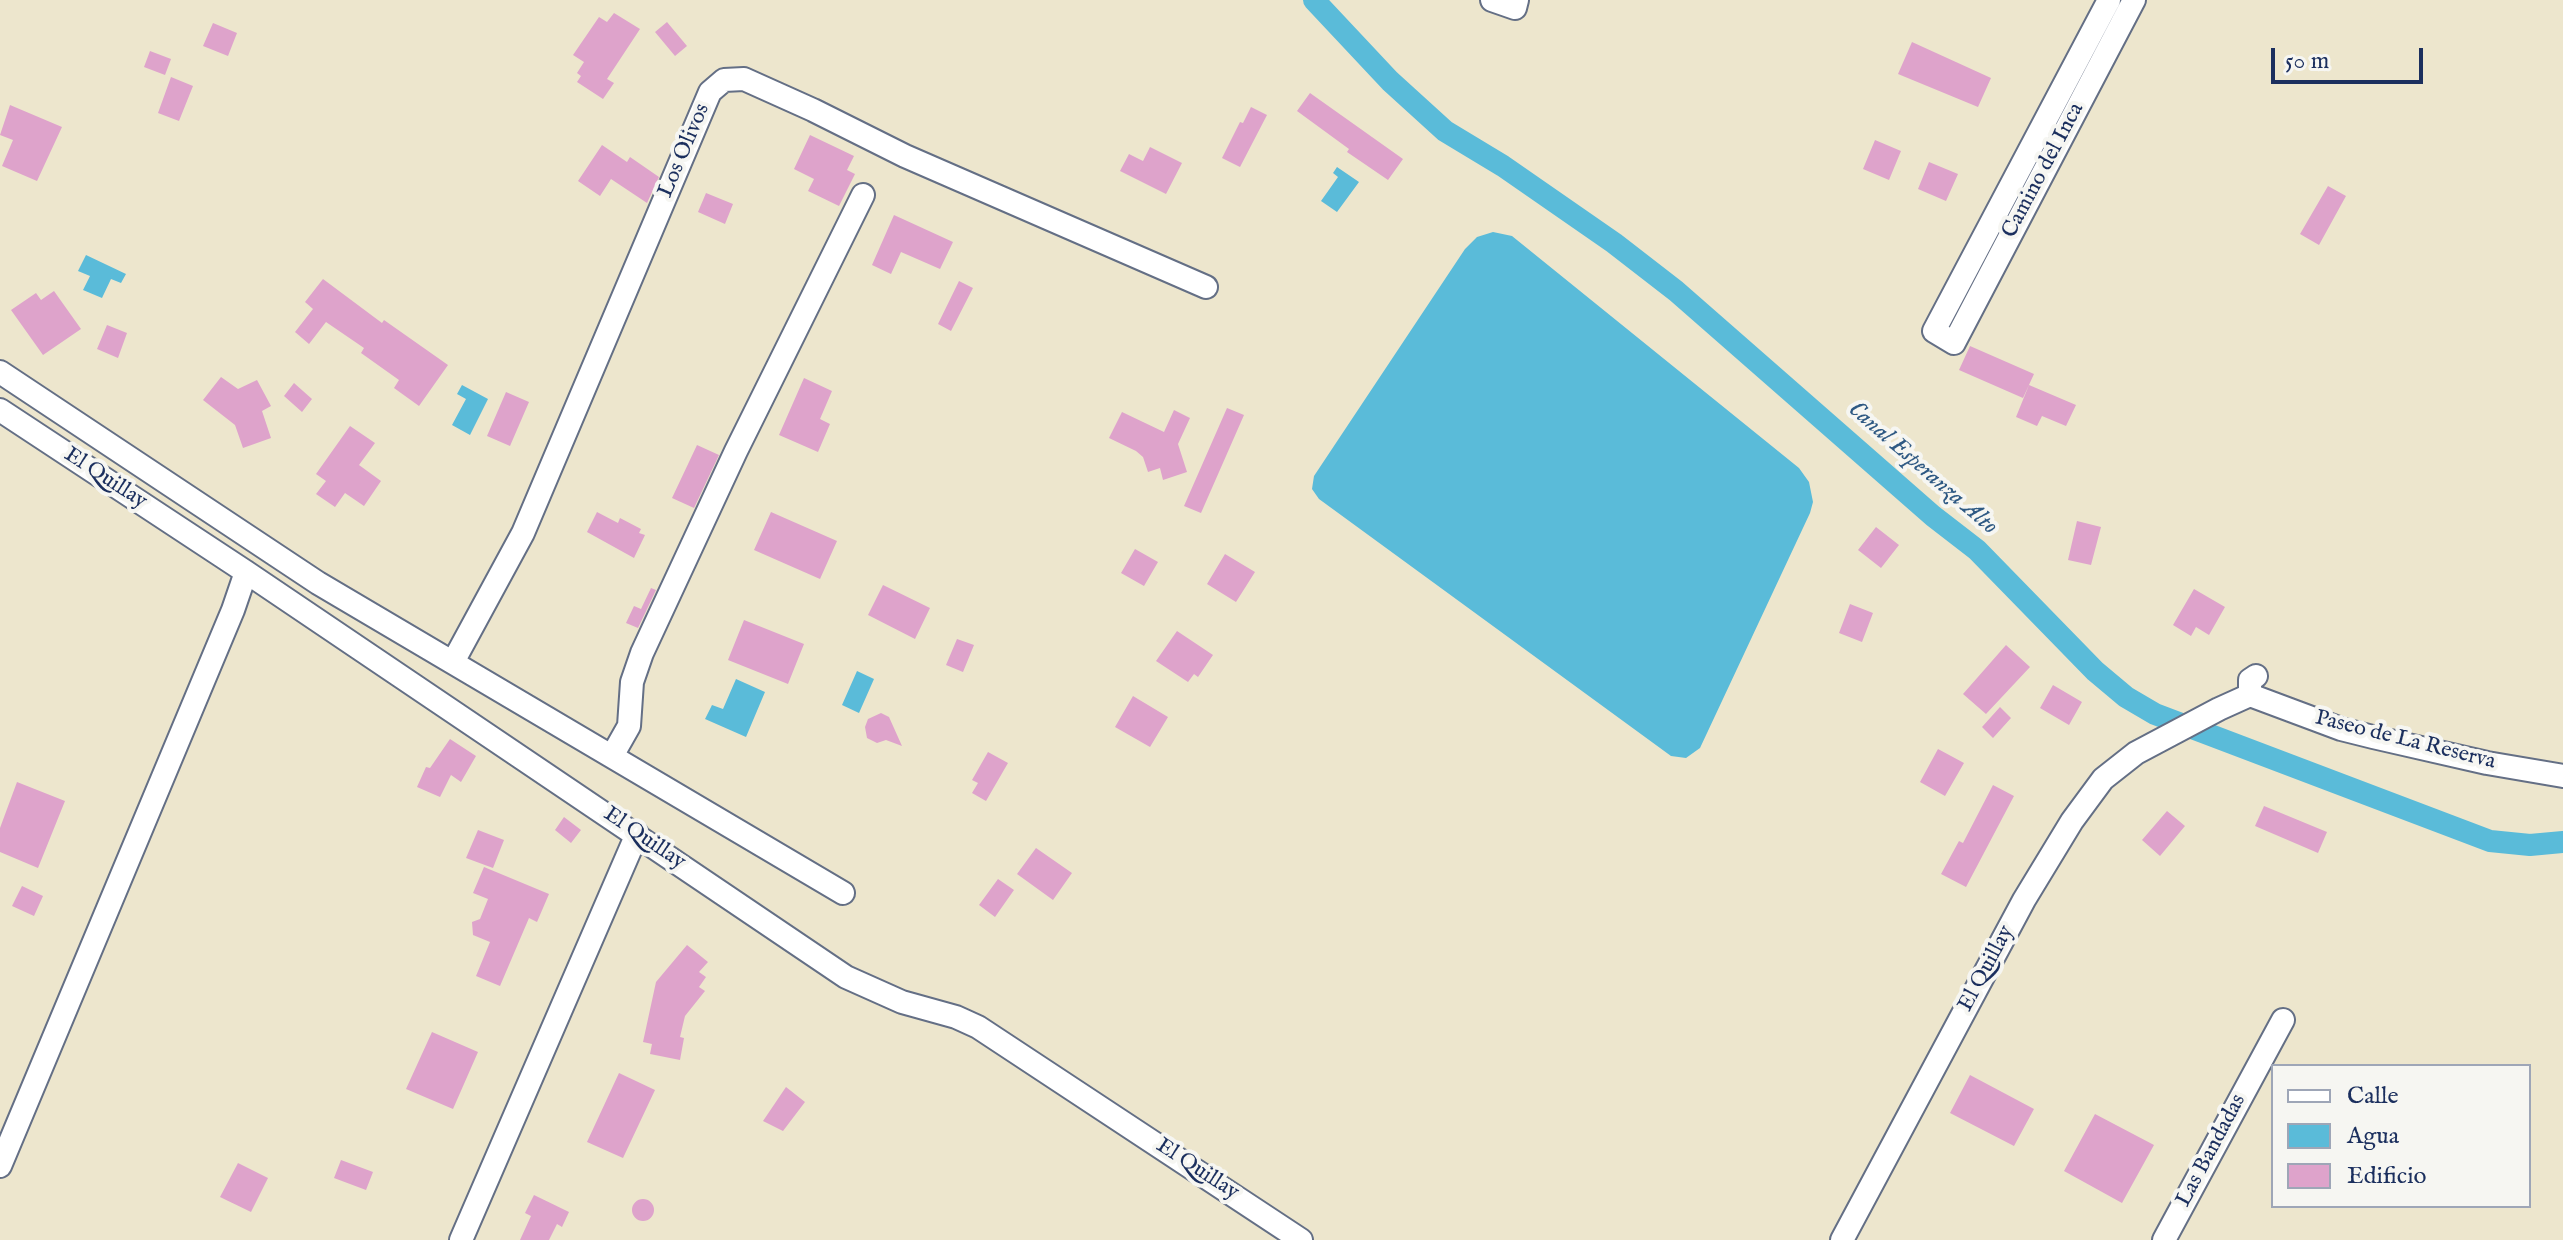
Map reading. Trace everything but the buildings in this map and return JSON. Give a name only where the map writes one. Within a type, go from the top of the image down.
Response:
[{"type":"street","points":[[1492,0],[1516,4]]},
{"type":"street","name":"Camino del Inca","points":[[2109,0],[1944,337],[2134,0]]},
{"type":"street","name":"Los Olivos","points":[[453,662],[523,533],[705,103],[710,92],[724,80],[744,79],[905,156],[1206,287]]},
{"type":"street","points":[[612,756],[629,726],[632,682],[642,653],[736,451],[863,195]]},
{"type":"street","points":[[0,372],[318,583],[843,893]]},
{"type":"street","name":"El Quillay","points":[[0,410],[637,834],[846,977],[888,996],[978,1027],[1301,1240]]},
{"type":"street","points":[[0,1166],[233,610],[246,572]]},
{"type":"street","name":"El Quillay","points":[[1842,1240],[2057,843],[2103,779],[2136,753],[2219,709],[2253,686]]},
{"type":"street","name":"Paseo de La Reserva","points":[[2253,686],[2341,729],[2487,763],[2563,776]]},
{"type":"street","points":[[461,1240],[637,834]]},
{"type":"street","name":"Las Bandadas","points":[[2164,1240],[2283,1020]]},
{"type":"water","points":[[1337,167],[1359,182],[1337,212],[1321,201],[1338,177],[1333,173]]},
{"type":"water","points":[[1493,232],[1512,236],[1799,468],[1809,482],[1813,502],[1810,513],[1700,748],[1686,758],[1671,756],[1319,499],[1312,489],[1314,476],[1465,249],[1477,237]]},
{"type":"water","points":[[86,255],[126,274],[121,283],[111,279],[102,298],[83,290],[90,276],[78,271]]},
{"type":"water","points":[[462,385],[488,399],[470,435],[452,425],[466,399],[457,394]]},
{"type":"water","points":[[857,671],[874,679],[859,713],[842,705]]},
{"type":"water","points":[[736,679],[765,692],[746,737],[705,719],[712,705],[723,709]]},
{"type":"waterway","name":"Canal Esperanza Alto","points":[[1314,0],[1390,81],[1445,131],[1503,166],[1614,243],[1676,291],[1933,516],[1977,550],[2095,671],[2126,697],[2155,714],[2490,841],[2530,845],[2563,842]]}]
